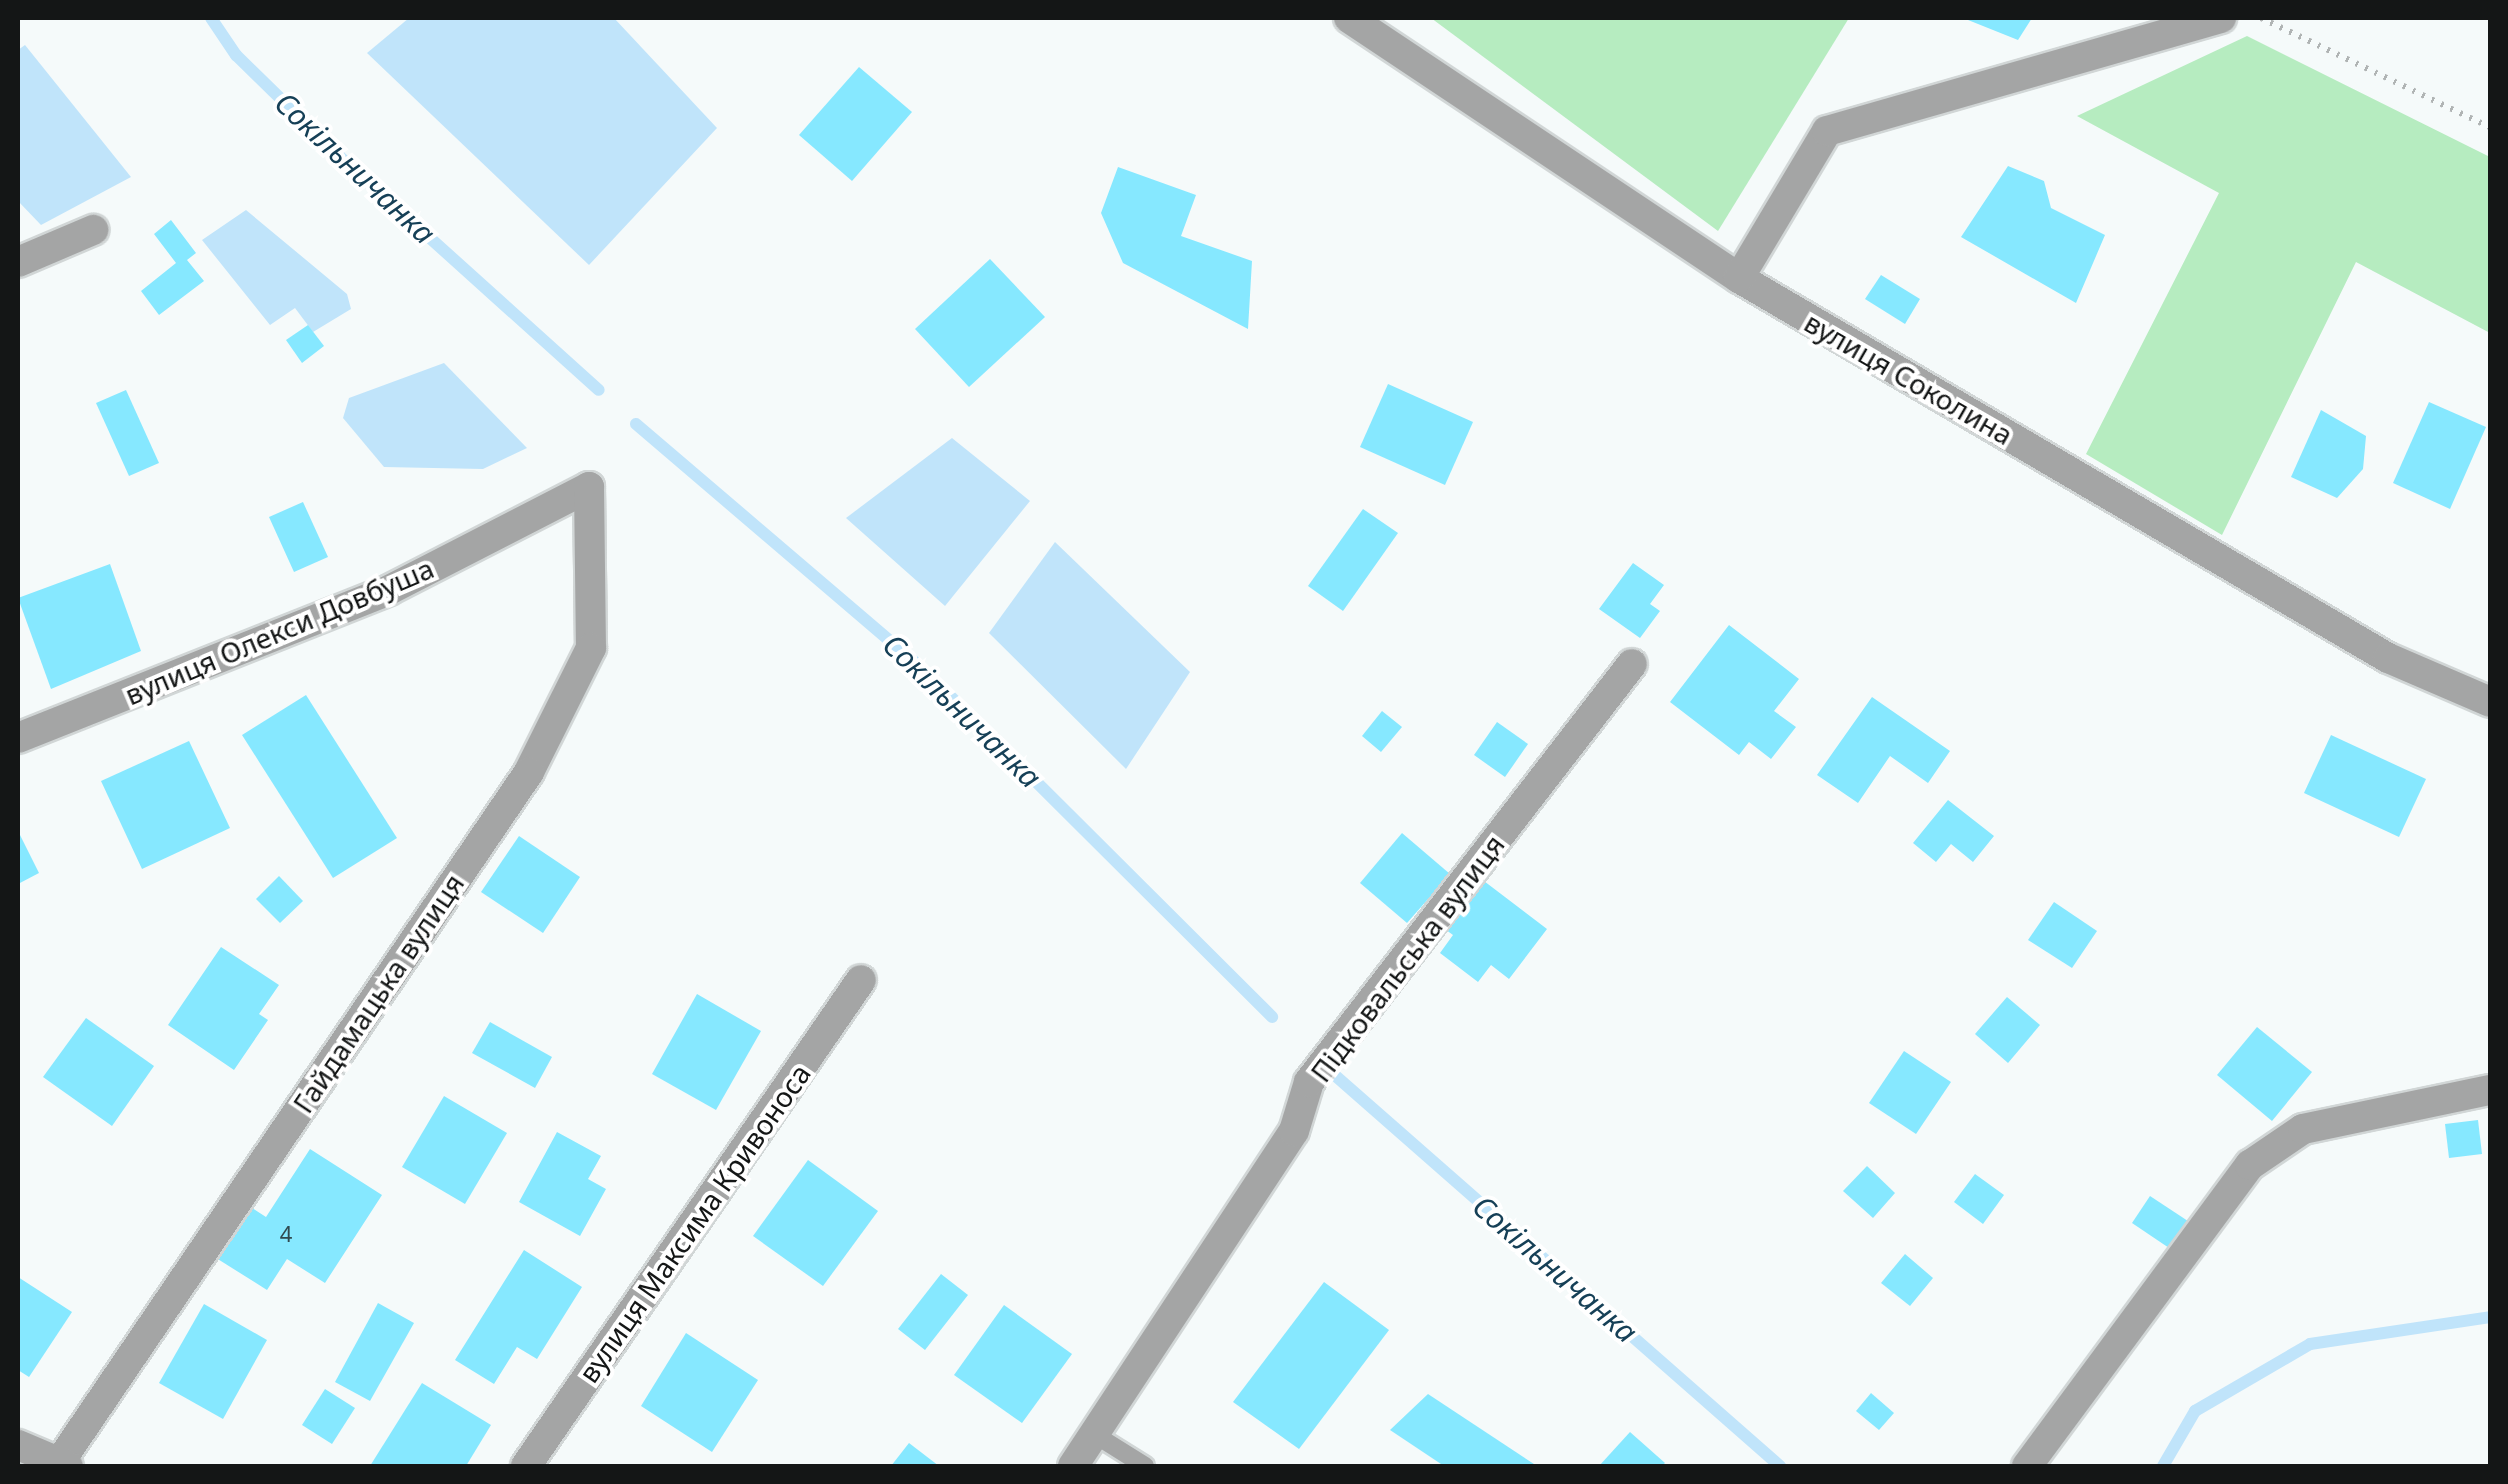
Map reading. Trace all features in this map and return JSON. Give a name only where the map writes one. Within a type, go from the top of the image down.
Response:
[{"type":"street","name":"вулиця Соколина","points":[[1349,18],[1739,278],[2388,658],[2490,702]]},
{"type":"street","points":[[1739,278],[1827,130],[2221,18]]},
{"type":"street","points":[[18,262],[94,230]]},
{"type":"street","name":"вулиця Олекси Довбуша","points":[[18,738],[389,590],[589,487]]},
{"type":"street","name":"Гайдамацька вулиця","points":[[64,1464],[529,772],[590,648],[589,487]]},
{"type":"street","name":"Підковальська вулиця","points":[[1073,1466],[1294,1131],[1310,1082],[1632,664]]},
{"type":"street","name":"вулиця Максима Кривоноса","points":[[526,1466],[862,980]]},
{"type":"street","points":[[2027,1466],[2250,1165],[2303,1129],[2490,1090]]},
{"type":"street","points":[[18,1445],[64,1464]]},
{"type":"lane","points":[[1094,1434],[1145,1466]]},
{"type":"path","points":[[2261,18],[2490,127]]},
{"type":"green space","points":[[1431,18],[1849,18],[1718,231]]},
{"type":"green space","points":[[2247,36],[2490,157],[2490,333],[2356,262],[2222,535],[2086,454],[2219,193],[2077,116]]},
{"type":"water","points":[[409,18],[614,18],[717,128],[589,265],[367,53]]},
{"type":"water","points":[[25,45],[131,177],[41,225],[18,201],[18,50]]},
{"type":"water","points":[[246,210],[347,294],[351,309],[313,332],[295,308],[270,325],[202,240]]},
{"type":"water","points":[[444,363],[527,448],[483,469],[384,467],[343,418],[349,398]]},
{"type":"water","points":[[952,438],[1030,501],[945,606],[846,518]]},
{"type":"water","points":[[1055,542],[1190,672],[1126,769],[989,633]]},
{"type":"building","points":[[1963,18],[2032,18],[2018,40]]},
{"type":"building","points":[[859,67],[912,112],[852,181],[799,135]]},
{"type":"building","points":[[2008,166],[2044,181],[2051,208],[2105,235],[2076,303],[1961,237]]},
{"type":"building","points":[[1118,167],[1196,195],[1181,236],[1252,261],[1248,329],[1123,263],[1101,213]]},
{"type":"building","points":[[171,220],[196,253],[187,260],[204,281],[159,315],[141,291],[176,263],[154,234]]},
{"type":"building","points":[[990,259],[1045,317],[969,387],[915,329]]},
{"type":"building","points":[[1881,275],[1920,299],[1905,324],[1865,299]]},
{"type":"building","points":[[308,325],[324,346],[302,363],[286,340]]},
{"type":"building","points":[[1388,384],[1473,422],[1445,485],[1360,447]]},
{"type":"building","points":[[126,390],[159,463],[129,476],[96,403]]},
{"type":"building","points":[[2429,402],[2486,427],[2450,509],[2393,483]]},
{"type":"building","points":[[2321,410],[2366,436],[2363,469],[2337,498],[2291,477]]},
{"type":"building","points":[[303,502],[328,557],[294,572],[269,517]]},
{"type":"building","points":[[1363,509],[1398,533],[1343,611],[1308,586]]},
{"type":"building","points":[[1633,563],[1664,585],[1650,604],[1660,611],[1640,638],[1599,609]]},
{"type":"building","points":[[110,564],[141,651],[51,689],[18,598]]},
{"type":"building","points":[[1729,625],[1799,679],[1774,711],[1796,727],[1771,759],[1749,742],[1739,755],[1670,702]]},
{"type":"building","points":[[306,695],[397,838],[333,878],[242,735]]},
{"type":"building","points":[[1872,697],[1950,751],[1928,783],[1890,756],[1858,803],[1817,775]]},
{"type":"building","points":[[1382,711],[1402,727],[1381,752],[1362,736]]},
{"type":"building","points":[[1497,722],[1528,744],[1505,777],[1474,755]]},
{"type":"building","points":[[2331,735],[2426,779],[2399,837],[2304,793]]},
{"type":"building","points":[[189,741],[230,828],[142,869],[101,781]]},
{"type":"building","points":[[1948,800],[1994,836],[1973,862],[1951,844],[1936,862],[1913,843]]},
{"type":"building","points":[[18,831],[39,873],[18,884]]},
{"type":"building","points":[[1402,833],[1450,874],[1407,923],[1360,883]]},
{"type":"building","points":[[519,836],[580,877],[543,933],[481,892]]},
{"type":"building","points":[[279,876],[303,901],[280,923],[256,899]]},
{"type":"building","points":[[1480,878],[1547,929],[1509,979],[1491,965],[1478,982],[1440,953],[1453,935],[1442,927]]},
{"type":"building","points":[[2054,902],[2097,931],[2072,968],[2028,940]]},
{"type":"building","points":[[221,947],[279,985],[259,1014],[268,1020],[234,1070],[168,1025]]},
{"type":"building","points":[[697,994],[761,1031],[716,1110],[652,1074]]},
{"type":"building","points":[[2007,997],[2040,1025],[2008,1063],[1975,1034]]},
{"type":"building","points":[[86,1018],[154,1066],[112,1126],[43,1077]]},
{"type":"building","points":[[490,1022],[552,1057],[535,1088],[472,1053]]},
{"type":"building","points":[[2257,1027],[2312,1072],[2272,1121],[2217,1075]]},
{"type":"building","points":[[1904,1051],[1951,1082],[1916,1134],[1869,1103]]},
{"type":"building","points":[[444,1096],[507,1133],[465,1204],[402,1167]]},
{"type":"building","points":[[2478,1120],[2482,1154],[2449,1158],[2445,1124]]},
{"type":"building","points":[[557,1132],[601,1156],[588,1179],[606,1189],[580,1236],[519,1202]]},
{"type":"building","points":[[310,1149],[382,1195],[325,1283],[287,1259],[267,1290],[205,1251],[238,1199],[266,1217]]},
{"type":"building","points":[[808,1160],[878,1211],[823,1286],[753,1236]]},
{"type":"building","points":[[1867,1166],[1895,1193],[1873,1218],[1843,1191]]},
{"type":"building","points":[[1975,1174],[2004,1195],[1983,1224],[1954,1202]]},
{"type":"building","points":[[2150,1196],[2194,1225],[2175,1252],[2132,1223]]},
{"type":"building","points":[[524,1250],[582,1287],[537,1359],[517,1347],[494,1384],[455,1360]]},
{"type":"building","points":[[1905,1254],[1933,1278],[1910,1306],[1881,1283]]},
{"type":"building","points":[[941,1274],[968,1295],[925,1350],[898,1329]]},
{"type":"building","points":[[18,1277],[72,1312],[29,1377],[18,1370]]},
{"type":"building","points":[[1324,1282],[1389,1330],[1299,1449],[1233,1402]]},
{"type":"building","points":[[378,1303],[414,1323],[370,1401],[335,1382]]},
{"type":"building","points":[[204,1304],[267,1340],[223,1419],[159,1383]]},
{"type":"building","points":[[1004,1305],[1072,1354],[1022,1423],[954,1375]]},
{"type":"building","points":[[686,1333],[758,1380],[712,1452],[641,1406]]},
{"type":"building","points":[[422,1383],[491,1425],[466,1466],[370,1466]]},
{"type":"building","points":[[325,1389],[355,1408],[332,1444],[302,1425]]},
{"type":"building","points":[[1871,1393],[1894,1413],[1879,1430],[1856,1411]]},
{"type":"building","points":[[1428,1394],[1537,1466],[1444,1466],[1390,1430]]},
{"type":"building","points":[[1630,1432],[1665,1463],[1599,1466]]},
{"type":"building","points":[[909,1443],[939,1466],[891,1466]]},
{"type":"waterway","name":"Сокільничанка","points":[[211,18],[236,55],[340,157],[599,390]]},
{"type":"waterway","name":"Сокільничанка","points":[[636,424],[923,669],[1272,1017]]},
{"type":"waterway","name":"Сокільничанка","points":[[1330,1071],[1780,1466]]},
{"type":"waterway","points":[[2163,1466],[2195,1411],[2310,1344],[2490,1317]]}]
